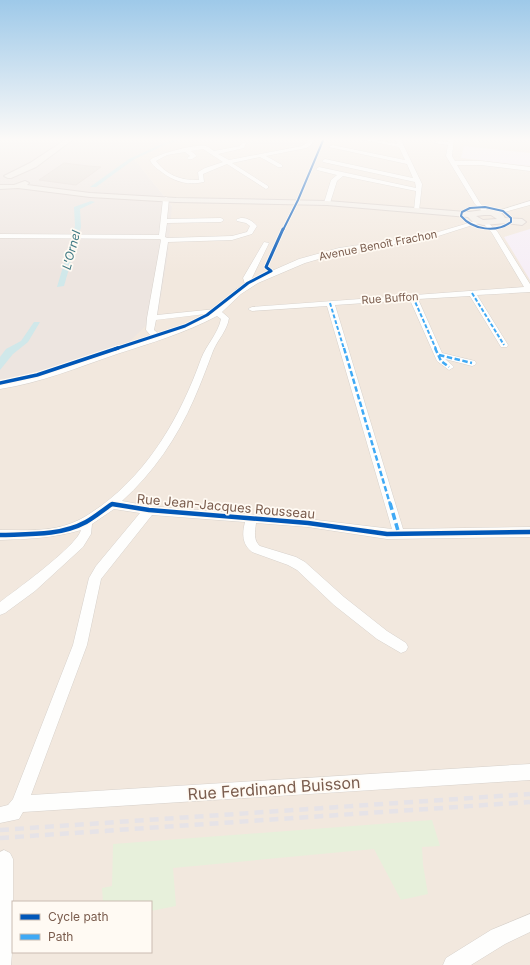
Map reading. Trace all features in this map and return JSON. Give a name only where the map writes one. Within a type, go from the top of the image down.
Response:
[{"type":"main road","points":[[0,194],[20,183]]},
{"type":"main road","points":[[33,183],[41,188]]},
{"type":"main road","points":[[0,187],[41,188],[78,194],[166,199],[327,203],[417,210],[526,222]]},
{"type":"street","points":[[260,183],[266,187]]},
{"type":"street","points":[[327,203],[333,183]]},
{"type":"street","points":[[382,183],[419,190]]},
{"type":"street","points":[[417,210],[419,190],[418,183]]},
{"type":"street","points":[[465,183],[530,290]]},
{"type":"street","points":[[158,338],[150,330],[162,259],[163,221],[166,199]]},
{"type":"street","name":"Avenue Benoît Frachon","points":[[0,386],[50,374],[192,326],[218,312],[249,284],[278,270],[328,253],[429,237],[530,203]]},
{"type":"street","points":[[0,236],[83,236],[163,239],[196,230],[221,220]]},
{"type":"street","points":[[163,221],[196,230],[239,237],[250,232],[254,226],[248,221],[239,220]]},
{"type":"street","points":[[249,284],[247,282],[248,278],[266,243]]},
{"type":"street","name":"Rue Buffon","points":[[252,309],[530,290]]},
{"type":"street","points":[[472,293],[504,345]]},
{"type":"street","points":[[414,297],[442,361],[449,367]]},
{"type":"street","points":[[330,303],[400,534]]},
{"type":"street","points":[[0,535],[46,534],[86,522],[112,504],[141,477],[168,440],[197,383],[210,348],[222,332],[225,318],[218,312],[151,318]]},
{"type":"street","points":[[208,318],[216,322],[222,332]]},
{"type":"street","points":[[439,354],[472,363]]},
{"type":"street","name":"Rue Jean-Jacques Rousseau","points":[[112,504],[149,510],[308,523],[361,531],[400,534],[530,532]]},
{"type":"street","points":[[11,811],[80,645],[95,578],[108,559],[149,510]]},
{"type":"street","name":"Rue Jean-Jacques Rousseau","points":[[251,519],[248,540],[256,550],[292,561],[301,566],[338,601],[382,635],[401,647]]},
{"type":"street","points":[[0,609],[30,588],[79,544],[87,529],[86,522]]},
{"type":"street","name":"Rue Ferdinand Buisson","points":[[11,811],[530,772]]},
{"type":"street","points":[[2,965],[4,937],[4,859]]},
{"type":"street","points":[[453,965],[498,937],[530,923]]},
{"type":"shaded area","points":[[0,183],[153,183],[172,206],[168,253],[158,314],[127,344],[19,377],[0,380]]},
{"type":"shaded area","points":[[153,183],[530,183],[530,965],[0,965],[0,380],[19,377],[172,206]]},
{"type":"shaded area","points":[[530,229],[530,280],[504,237]]},
{"type":"green space","points":[[432,820],[440,846],[422,847],[423,865],[428,894],[401,900],[374,849],[173,868],[176,906],[152,911],[152,901],[103,901],[102,888],[112,886],[113,844]]},
{"type":"water","points":[[96,183],[101,183],[96,187],[90,187]]},
{"type":"water","name":"L'Ornel","points":[[91,201],[95,202],[80,209],[81,227],[64,286],[57,287],[75,226],[74,207]]},
{"type":"water","points":[[34,322],[40,322],[28,342],[13,354],[0,370],[0,357],[6,349],[21,341]]},
{"type":"building","points":[[61,183],[79,183],[76,185]]},
{"type":"railway","points":[[0,830],[530,794]]},
{"type":"railway","points":[[0,838],[530,802]]},
{"type":"marked path","points":[[472,293],[504,345]]},
{"type":"marked path","points":[[413,297],[441,361],[449,367]]},
{"type":"marked path","points":[[330,303],[399,534]]},
{"type":"marked path","points":[[439,355],[472,363]]},
{"type":"cycle path","points":[[0,383],[37,375],[185,326],[207,315],[248,283],[271,271],[266,267],[298,200],[304,183]]},
{"type":"cycle path","points":[[485,207],[503,211],[511,218],[511,222],[500,228],[492,229],[477,227],[465,221],[461,216],[462,212],[470,208],[485,207]]},
{"type":"cycle path","points":[[0,535],[33,534],[66,530],[86,522],[112,504],[149,510],[308,523],[387,534],[530,532]]}]
